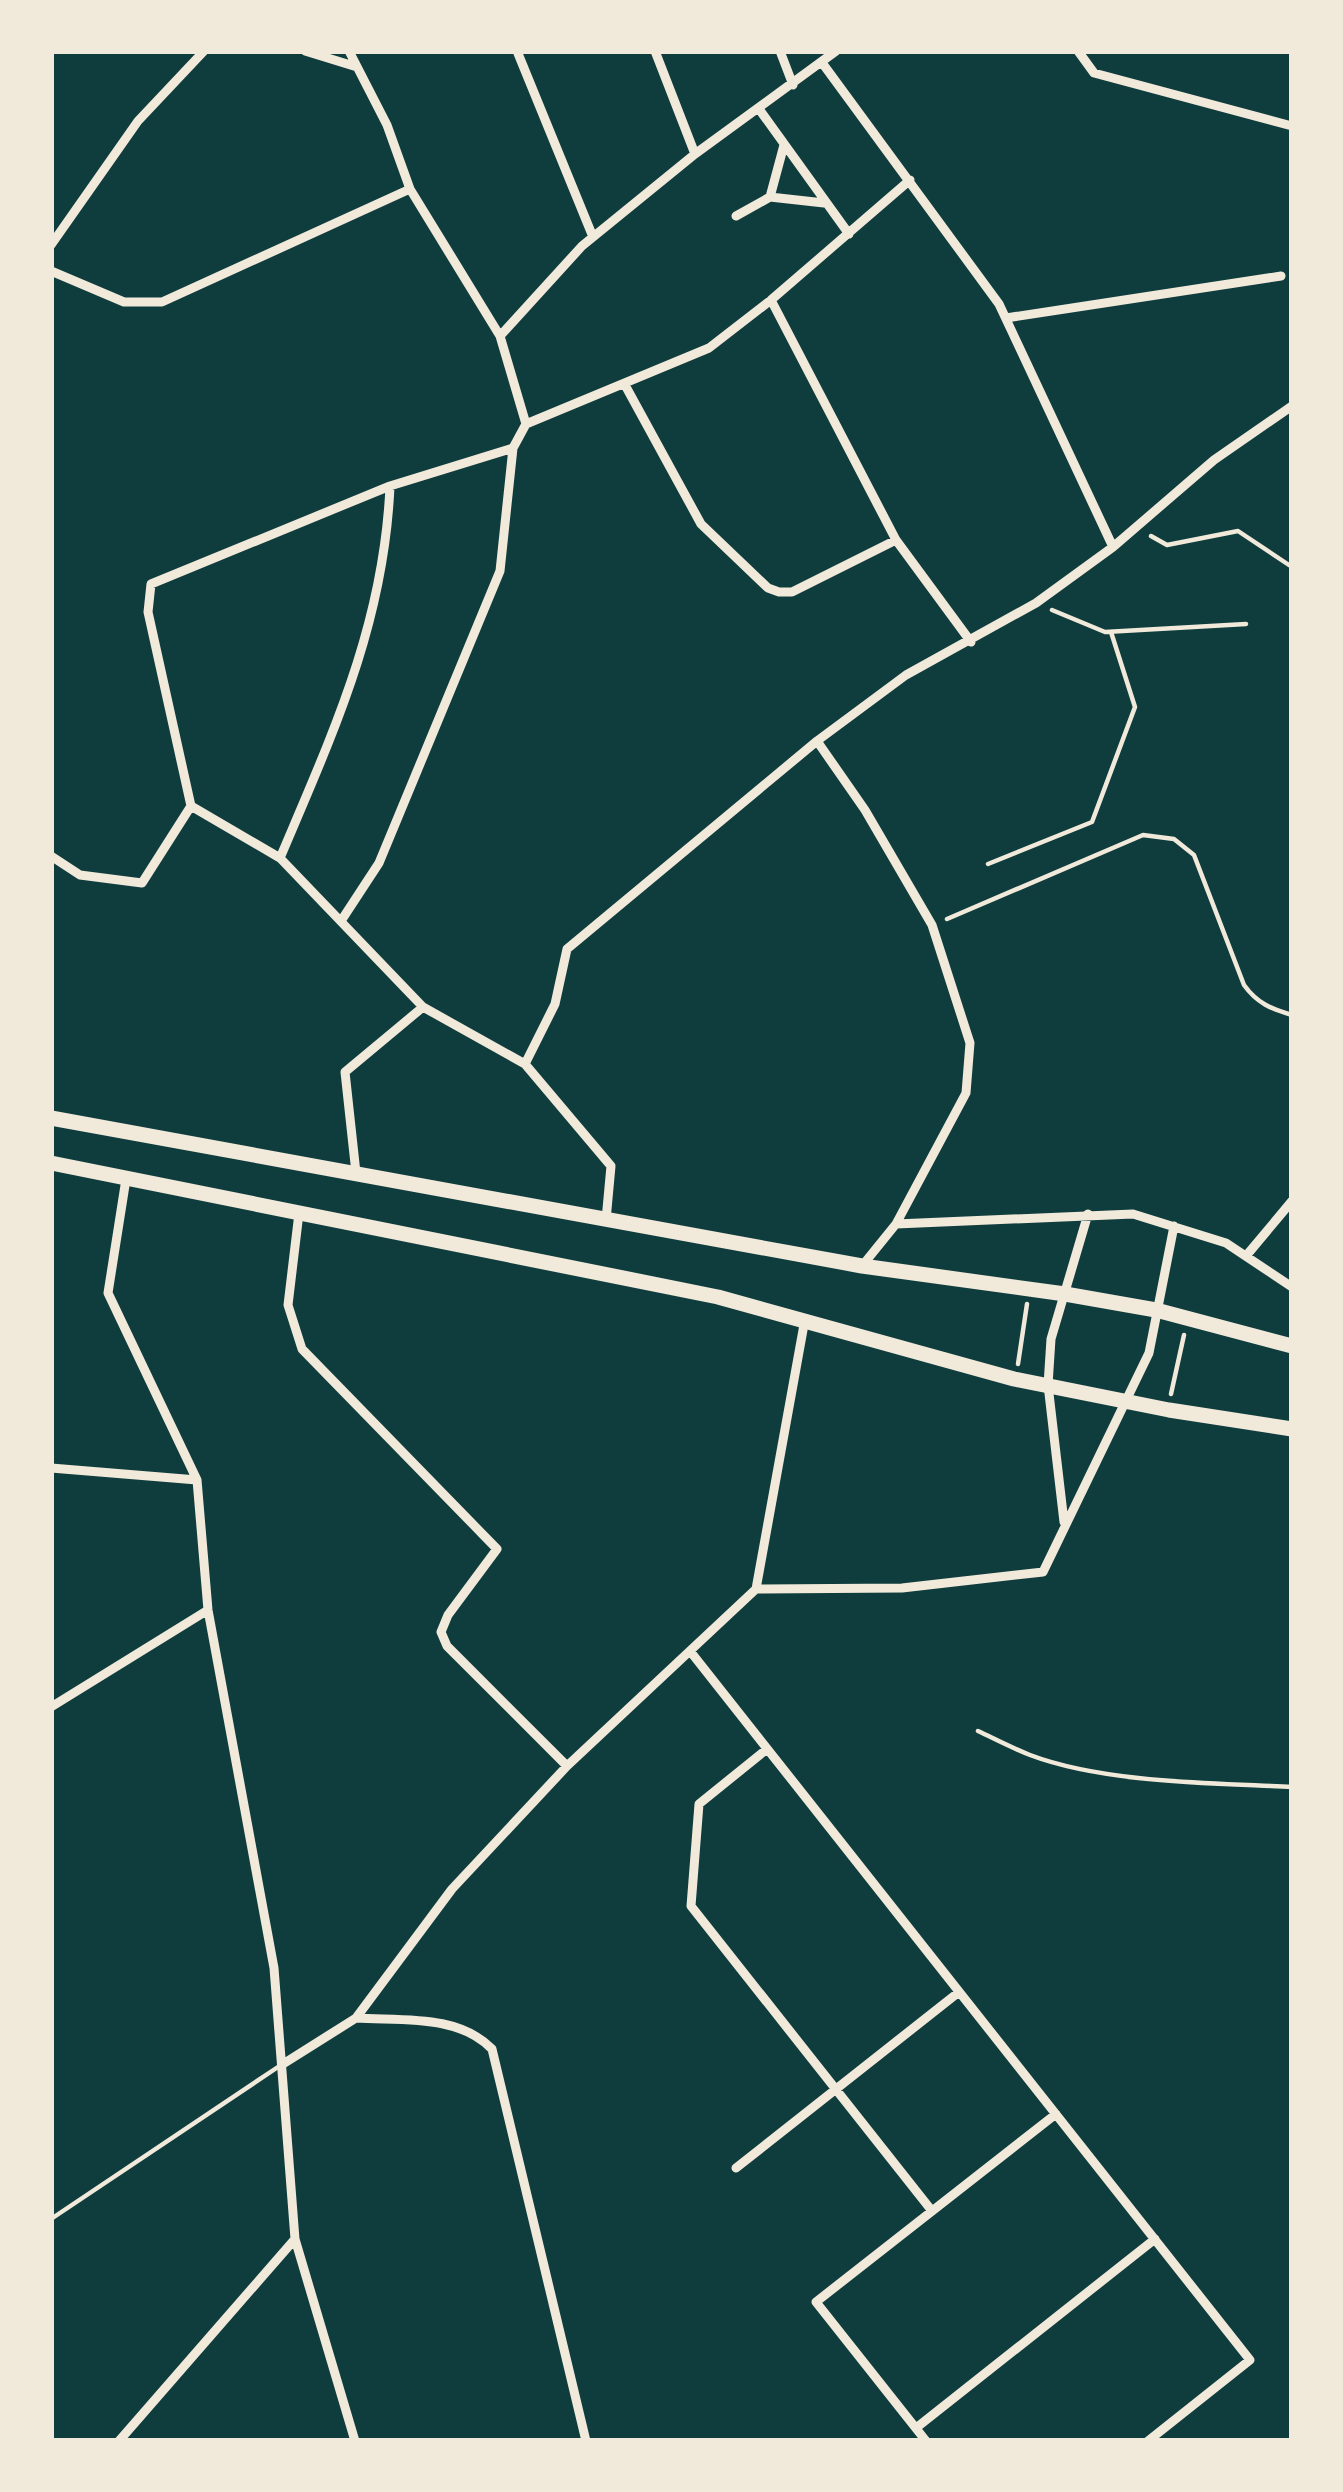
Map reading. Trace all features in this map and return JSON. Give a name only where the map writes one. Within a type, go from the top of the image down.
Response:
[{"type":"highway","points":[[51,1118],[862,1267],[1156,1310],[1292,1346]]},
{"type":"highway","points":[[51,1163],[718,1297],[1013,1379],[1292,1429]]},
{"type":"street","points":[[51,245],[138,121],[204,51]]},
{"type":"street","points":[[305,51],[358,68]]},
{"type":"street","points":[[349,51],[387,124],[410,189],[500,336],[526,424]]},
{"type":"street","points":[[517,51],[593,237]]},
{"type":"street","points":[[656,51],[695,154]]},
{"type":"street","points":[[780,51],[793,85]]},
{"type":"street","points":[[500,336],[593,237],[695,154],[836,51]]},
{"type":"street","points":[[1078,51],[1094,74],[1292,126]]},
{"type":"street","points":[[823,64],[1006,318],[1113,547]]},
{"type":"street","points":[[759,109],[849,234]]},
{"type":"street","points":[[770,197],[784,145]]},
{"type":"street","points":[[341,921],[379,863],[500,571],[513,448],[526,424],[709,348],[910,180]]},
{"type":"street","points":[[51,271],[124,302],[162,302],[410,189]]},
{"type":"street","points":[[736,216],[770,197],[824,202]]},
{"type":"street","points":[[1006,318],[1281,276]]},
{"type":"street","points":[[771,300],[896,540],[971,642]]},
{"type":"street","points":[[625,385],[701,524],[773,590],[792,592],[896,540]]},
{"type":"street","points":[[525,1064],[555,1004],[567,949],[817,741],[906,675],[1036,603],[1113,547],[1214,460],[1292,406]]},
{"type":"street","points":[[51,856],[80,875],[142,883],[191,806],[148,612],[151,584],[390,486],[513,448]]},
{"type":"street","points":[[280,858],[342,711],[371,624],[385,549],[390,486]]},
{"type":"street","points":[[817,741],[865,811],[932,925],[970,1043],[966,1094],[896,1224],[862,1267]]},
{"type":"street","points":[[191,806],[280,858],[423,1006],[525,1064],[611,1166],[606,1220]]},
{"type":"street","points":[[356,1173],[344,1072],[423,1006]]},
{"type":"street","points":[[125,1179],[108,1293],[197,1480],[208,1610],[274,1969],[296,2239],[355,2441]]},
{"type":"street","points":[[1246,1256],[1292,1201]]},
{"type":"street","points":[[299,1213],[288,1305],[302,1349],[497,1549],[441,1631],[447,1646],[567,1766]]},
{"type":"street","points":[[1064,1522],[1048,1384],[1051,1339],[1088,1214]]},
{"type":"street","points":[[896,1224],[1133,1214],[1226,1243],[1292,1287]]},
{"type":"street","points":[[756,1589],[902,1588],[1043,1572],[1149,1353],[1174,1226]]},
{"type":"street","points":[[283,2064],[356,2018],[452,1889],[567,1766],[756,1589],[805,1319]]},
{"type":"street","points":[[51,1468],[197,1480]]},
{"type":"street","points":[[51,1707],[208,1610]]},
{"type":"street","points":[[690,1651],[1250,2360],[1148,2441]]},
{"type":"street","points":[[767,1749],[699,1804],[691,1906],[932,2211]]},
{"type":"street","points":[[736,2168],[959,1992]]},
{"type":"street","points":[[356,2018],[456,2025],[477,2034],[492,2049],[586,2441]]},
{"type":"street","points":[[926,2441],[816,2302],[1056,2114]]},
{"type":"street","points":[[119,2441],[296,2239]]},
{"type":"street","points":[[916,2428],[1155,2240]]},
{"type":"lane","points":[[51,2219],[283,2064]]},
{"type":"path","points":[[1135,528],[1167,545],[1238,531],[1292,567]]},
{"type":"path","points":[[1036,603],[1112,632],[1246,624]]},
{"type":"path","points":[[988,864],[1092,822],[1135,707],[1112,632]]},
{"type":"path","points":[[932,925],[1143,835],[1174,838],[1194,856],[1244,985],[1271,1010],[1292,1015]]},
{"type":"path","points":[[1013,1379],[1031,1289]]},
{"type":"path","points":[[1169,1410],[1187,1318]]},
{"type":"path","points":[[979,1731],[1033,1756],[1087,1768],[1168,1780],[1292,1787]]}]
